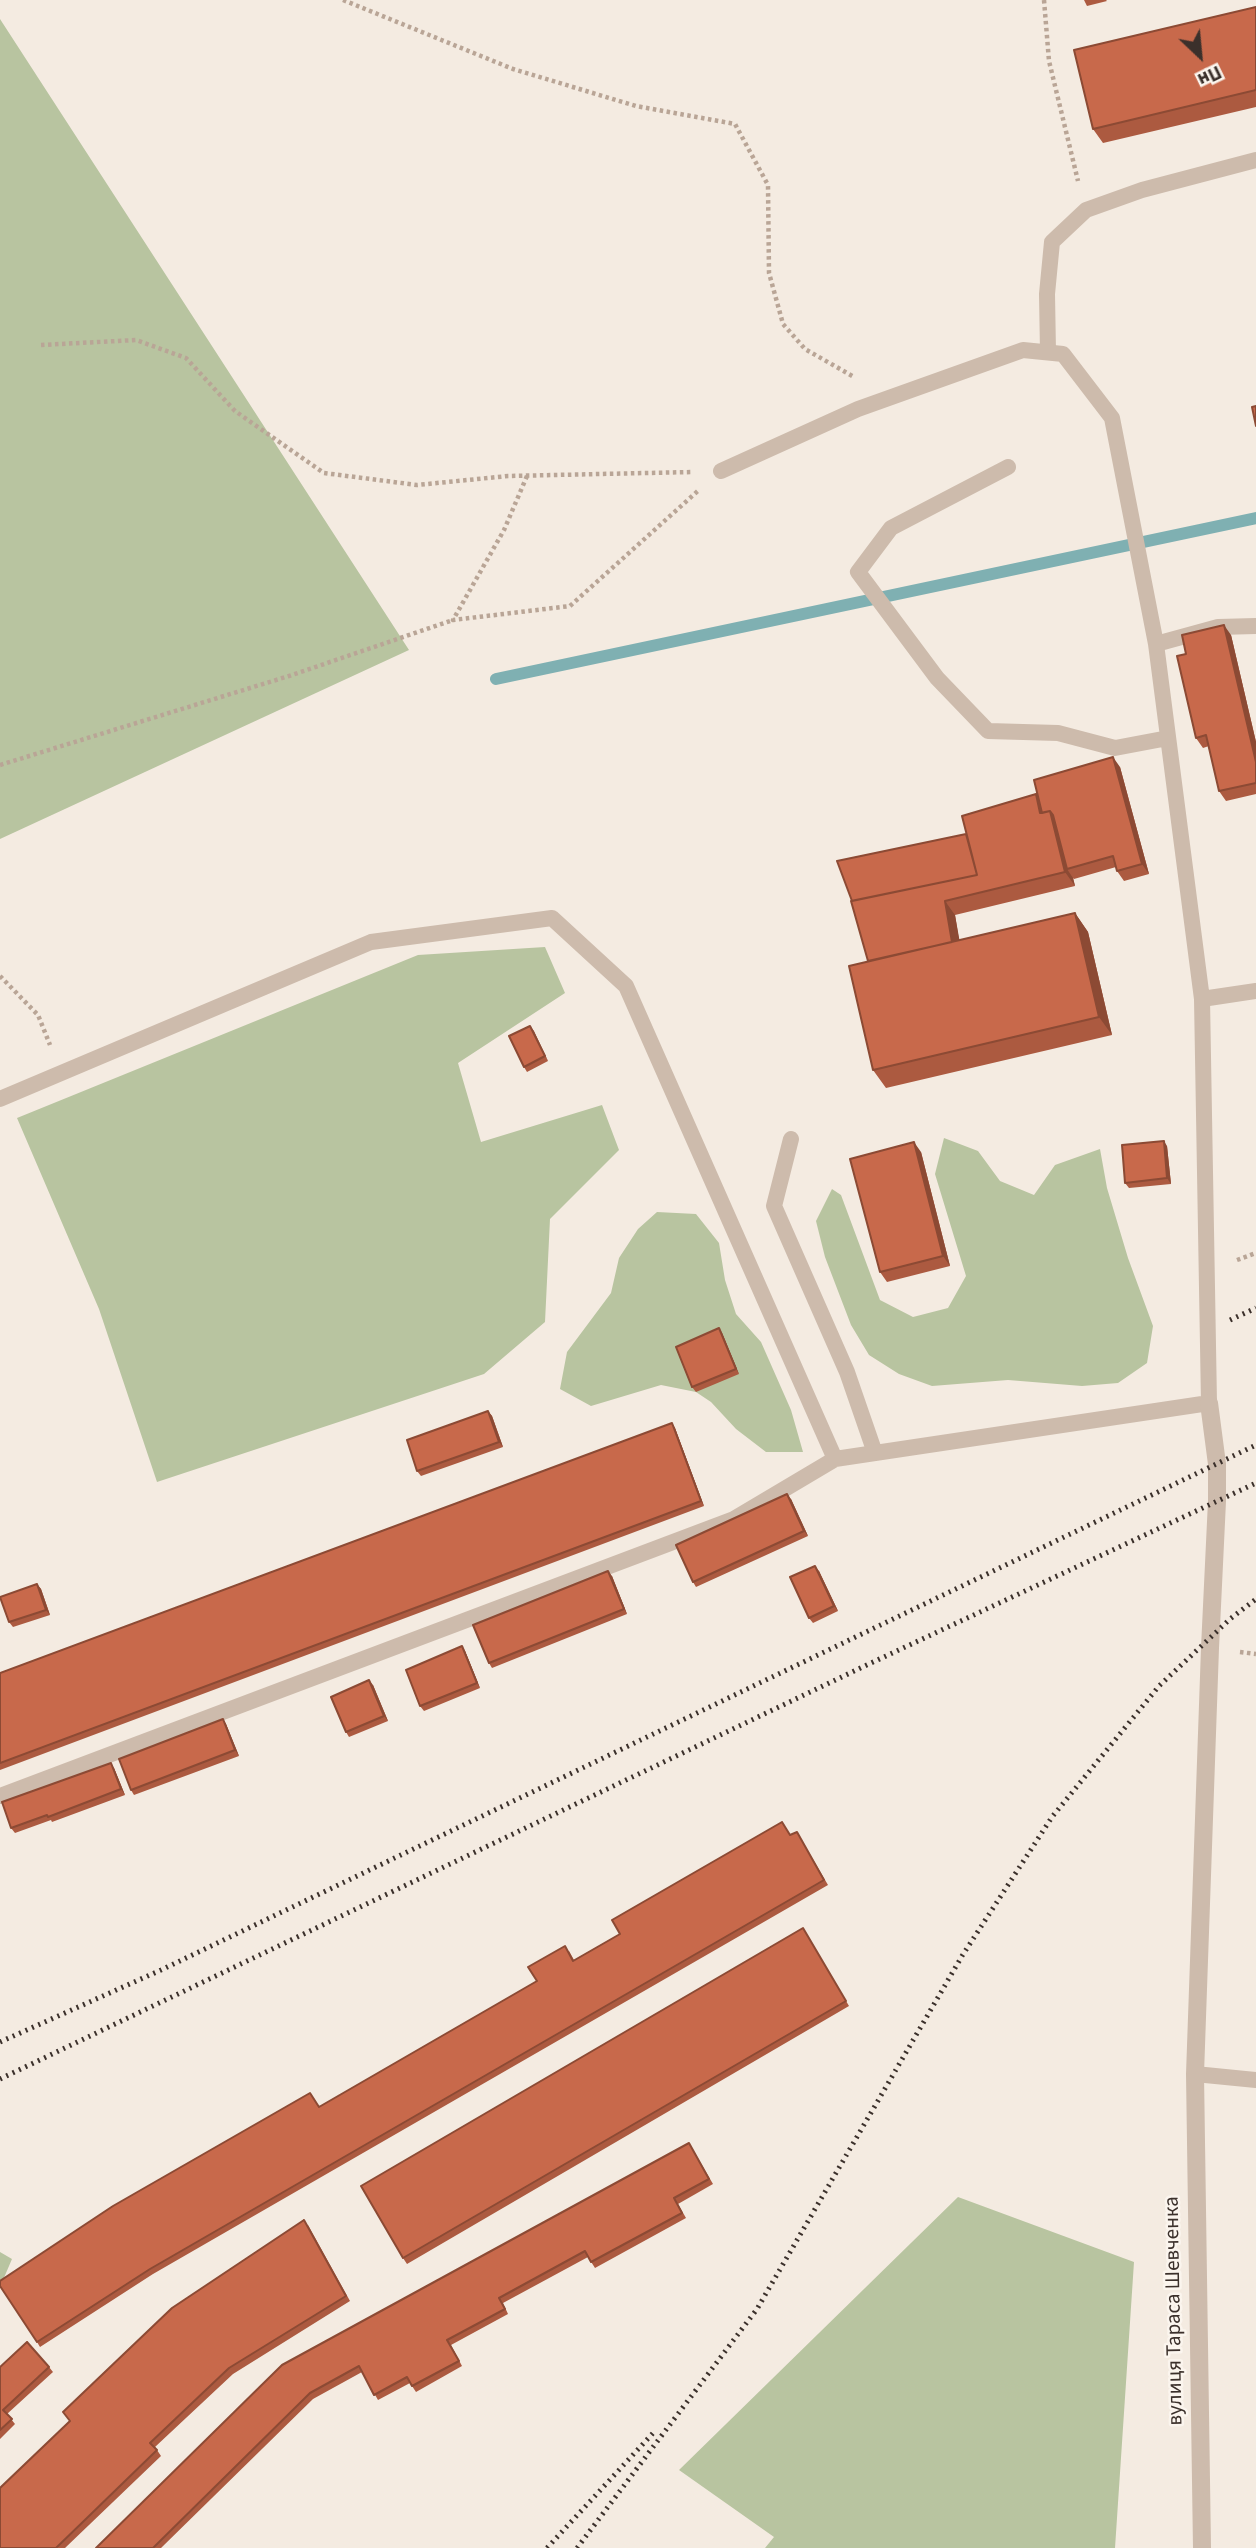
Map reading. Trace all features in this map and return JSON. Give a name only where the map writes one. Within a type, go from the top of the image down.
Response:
[{"type":"street","name":"вулиця Тараса Шевченка","points":[[1202,2548],[1195,2074],[1209,1648],[1217,1501],[1217,1464],[1209,1403]]},
{"type":"lane","points":[[1048,352],[1047,294],[1052,242],[1086,210],[1142,190],[1256,160]]},
{"type":"lane","points":[[0,1796],[734,1518],[835,1459],[1209,1403],[1202,999],[1156,643],[1112,418],[1063,354],[1023,350],[877,402],[721,471]]},
{"type":"lane","points":[[1008,467],[891,528],[858,572],[937,678],[988,731],[1058,733],[1115,748],[1168,738]]},
{"type":"lane","points":[[1156,643],[1219,627],[1256,626]]},
{"type":"lane","points":[[0,1099],[372,942],[552,918],[626,986],[835,1459]]},
{"type":"lane","points":[[1202,999],[1256,991]]},
{"type":"lane","points":[[791,1139],[774,1206],[847,1372],[875,1453]]},
{"type":"lane","points":[[1195,2074],[1256,2080]]},
{"type":"path","points":[[343,0],[513,69],[636,106],[735,124],[768,185],[769,273],[783,324],[805,349],[868,385],[877,402]]},
{"type":"path","points":[[1044,0],[1049,61],[1086,210]]},
{"type":"path","points":[[41,345],[136,340],[186,358],[235,411],[324,473],[417,485],[527,476],[721,471]]},
{"type":"path","points":[[0,765],[289,676],[453,620],[570,606],[721,471]]},
{"type":"path","points":[[453,620],[504,530],[527,476]]},
{"type":"path","points":[[0,976],[38,1015],[61,1073]]},
{"type":"green space","points":[[0,19],[409,650],[0,839]]},
{"type":"green space","points":[[545,947],[565,993],[458,1063],[481,1142],[602,1105],[619,1150],[550,1219],[545,1322],[484,1374],[157,1482],[99,1309],[17,1118],[418,955]]},
{"type":"green space","points":[[944,1138],[978,1151],[1000,1181],[1034,1195],[1055,1165],[1100,1149],[1107,1188],[1128,1258],[1153,1326],[1147,1363],[1118,1383],[1082,1386],[1008,1380],[932,1386],[899,1374],[869,1355],[851,1325],[825,1257],[816,1221],[832,1189],[841,1195],[880,1300],[913,1317],[948,1308],[966,1276],[935,1174]]},
{"type":"green space","points":[[657,1212],[696,1214],[719,1243],[725,1280],[736,1314],[761,1342],[791,1410],[803,1452],[766,1452],[736,1429],[711,1402],[696,1392],[661,1385],[591,1406],[560,1389],[567,1352],[611,1293],[619,1258],[638,1229]]},
{"type":"green space","points":[[958,2197],[1134,2262],[1115,2548],[765,2548],[774,2537],[679,2470]]},
{"type":"green space","points":[[0,2252],[12,2259],[0,2287]]},
{"type":"building","points":[[1256,7],[1256,90],[1093,129],[1074,50]]},
{"type":"building","points":[[1256,406],[1256,426],[1252,407]]},
{"type":"building","points":[[1224,625],[1256,762],[1256,783],[1219,791],[1206,735],[1196,738],[1177,656],[1186,654],[1182,635]]},
{"type":"building","points":[[1113,757],[1142,864],[1117,871],[1113,856],[1067,869],[1053,815],[1050,811],[1042,813],[1034,780]]},
{"type":"building","points":[[1036,794],[1040,813],[1050,811],[1065,872],[945,901],[952,942],[868,961],[851,901],[977,875],[962,816]]},
{"type":"building","points":[[966,834],[977,875],[852,901],[837,861]]},
{"type":"building","points":[[1075,913],[1099,1017],[873,1070],[849,966]]},
{"type":"building","points":[[530,1026],[545,1056],[524,1067],[509,1036]]},
{"type":"building","points":[[1164,1141],[1167,1178],[1125,1183],[1122,1145]]},
{"type":"building","points":[[914,1142],[943,1256],[880,1272],[850,1159]]},
{"type":"building","points":[[719,1328],[736,1369],[692,1387],[676,1347]]},
{"type":"building","points":[[488,1411],[499,1442],[417,1471],[407,1440]]},
{"type":"building","points":[[672,1423],[701,1501],[0,1763],[0,1673]]},
{"type":"building","points":[[787,1494],[804,1531],[693,1582],[676,1545]]},
{"type":"building","points":[[815,1566],[834,1606],[809,1618],[790,1577]]},
{"type":"building","points":[[608,1571],[624,1609],[489,1663],[473,1625]]},
{"type":"building","points":[[37,1584],[46,1610],[9,1622],[0,1597]]},
{"type":"building","points":[[462,1646],[477,1683],[420,1706],[406,1670]]},
{"type":"building","points":[[369,1680],[384,1716],[346,1732],[331,1697]]},
{"type":"building","points":[[223,1719],[235,1750],[131,1790],[119,1759]]},
{"type":"building","points":[[111,1763],[121,1789],[11,1828],[2,1802]]},
{"type":"building","points":[[782,1822],[790,1835],[797,1832],[824,1880],[150,2269],[37,2342],[0,2286],[0,2281],[113,2206],[310,2093],[319,2107],[537,1981],[528,1967],[565,1946],[573,1961],[620,1934],[612,1920]]},
{"type":"building","points":[[803,1928],[846,2001],[403,2258],[361,2186]]},
{"type":"building","points":[[689,2143],[709,2179],[674,2198],[682,2213],[591,2262],[585,2251],[499,2298],[505,2309],[447,2340],[459,2361],[412,2386],[407,2377],[374,2395],[359,2366],[310,2393],[153,2548],[96,2548],[282,2365]]},
{"type":"building","points":[[304,2220],[346,2296],[229,2368],[150,2443],[157,2450],[56,2548],[0,2548],[0,2488],[70,2421],[63,2412],[172,2308]]},
{"type":"building","points":[[27,2342],[49,2367],[3,2410],[12,2419],[0,2430],[0,2367]]},
{"type":"waterway","points":[[496,679],[1256,518]]},
{"type":"railway","points":[[1230,1320],[1256,1308]]},
{"type":"railway","points":[[0,2042],[161,1970],[1256,1445]]},
{"type":"railway","points":[[0,2079],[871,1663],[1256,1483]]},
{"type":"railway","points":[[577,2548],[757,2309],[962,1956],[1052,1817],[1159,1686],[1230,1619],[1256,1599]]},
{"type":"railway","points":[[547,2548],[654,2432]]}]
